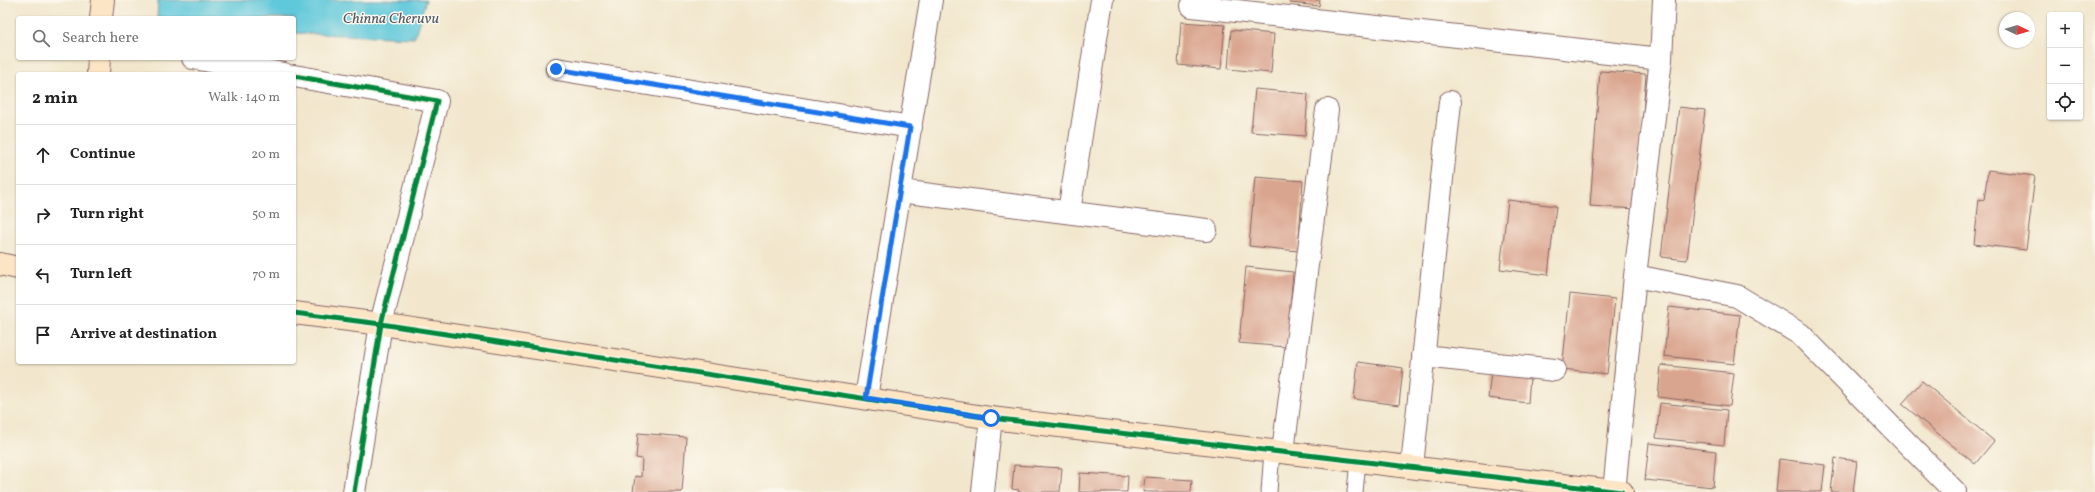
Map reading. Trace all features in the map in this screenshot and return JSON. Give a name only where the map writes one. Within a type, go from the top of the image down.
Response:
[{"type":"street","points":[[101,16],[103,0]]},
{"type":"street","points":[[866,398],[931,0]]},
{"type":"street","points":[[1069,212],[1102,0]]},
{"type":"street","points":[[296,312],[382,324],[991,418],[1412,466],[1617,492],[1635,276],[1661,58],[1664,0]]},
{"type":"street","points":[[1192,6],[1258,6],[1661,58]]},
{"type":"street","points":[[98,72],[99,60]]},
{"type":"street","points":[[204,60],[273,72]]},
{"type":"street","points":[[556,69],[910,127]]},
{"type":"street","points":[[296,76],[437,101],[382,324],[354,492]]},
{"type":"street","points":[[1412,466],[1450,102]]},
{"type":"street","points":[[1278,451],[1327,110]]},
{"type":"street","points":[[900,191],[1206,230]]},
{"type":"street","points":[[0,264],[16,268]]},
{"type":"street","points":[[1635,276],[1738,296],[1800,334],[1955,492]]},
{"type":"street","points":[[1423,356],[1555,370]]},
{"type":"street","points":[[983,492],[991,418]]},
{"type":"lane","points":[[1269,492],[1278,451]]},
{"type":"lane","points":[[1355,492],[1358,460]]},
{"type":"water","name":"Chinna Cheruvu","points":[[158,0],[426,0],[414,38],[296,33],[296,16],[157,16]]},
{"type":"building","points":[[1290,0],[1320,0],[1319,6],[1290,3]]},
{"type":"building","points":[[1181,22],[1225,25],[1221,69],[1178,65]]},
{"type":"building","points":[[1231,30],[1274,34],[1271,73],[1228,69]]},
{"type":"building","points":[[1600,71],[1646,74],[1636,209],[1590,206]]},
{"type":"building","points":[[1255,89],[1308,94],[1305,136],[1251,132]]},
{"type":"building","points":[[1679,107],[1705,110],[1687,260],[1661,257]]},
{"type":"building","points":[[1988,170],[2035,176],[2026,250],[1974,244],[1979,199],[1984,200]]},
{"type":"building","points":[[1255,177],[1303,181],[1298,251],[1249,246]]},
{"type":"building","points":[[1508,200],[1556,206],[1548,275],[1500,269]]},
{"type":"building","points":[[1246,267],[1293,272],[1287,347],[1239,343]]},
{"type":"building","points":[[1570,294],[1615,299],[1607,374],[1562,369]]},
{"type":"building","points":[[1669,307],[1740,315],[1734,364],[1664,356]]},
{"type":"building","points":[[1358,362],[1403,368],[1399,405],[1354,399]]},
{"type":"building","points":[[1661,365],[1734,373],[1730,406],[1658,397]]},
{"type":"building","points":[[1491,372],[1530,377],[1528,403],[1488,398]]},
{"type":"building","points":[[1922,381],[1994,441],[1975,464],[1902,404]]},
{"type":"building","points":[[1660,403],[1727,410],[1724,445],[1656,438]]},
{"type":"building","points":[[638,433],[686,437],[682,492],[633,492],[635,476],[641,477],[642,459],[636,458]]},
{"type":"building","points":[[1649,443],[1716,451],[1713,487],[1645,480]]},
{"type":"building","points":[[1835,458],[1857,461],[1853,492],[1831,492]]},
{"type":"building","points":[[1779,459],[1825,465],[1822,492],[1776,492]]},
{"type":"building","points":[[1014,465],[1062,468],[1060,492],[1018,492],[1019,490],[1012,489]]},
{"type":"building","points":[[1080,473],[1128,476],[1127,492],[1079,492]]},
{"type":"building","points":[[1145,477],[1192,480],[1191,492],[1143,492]]},
{"type":"cycle path","points":[[296,76],[437,101],[381,324],[354,492]]},
{"type":"cycle path","points":[[296,313],[381,324],[991,418],[1622,492]]},
{"type":"route","points":[[556,69],[910,127],[866,398],[991,418]]}]
